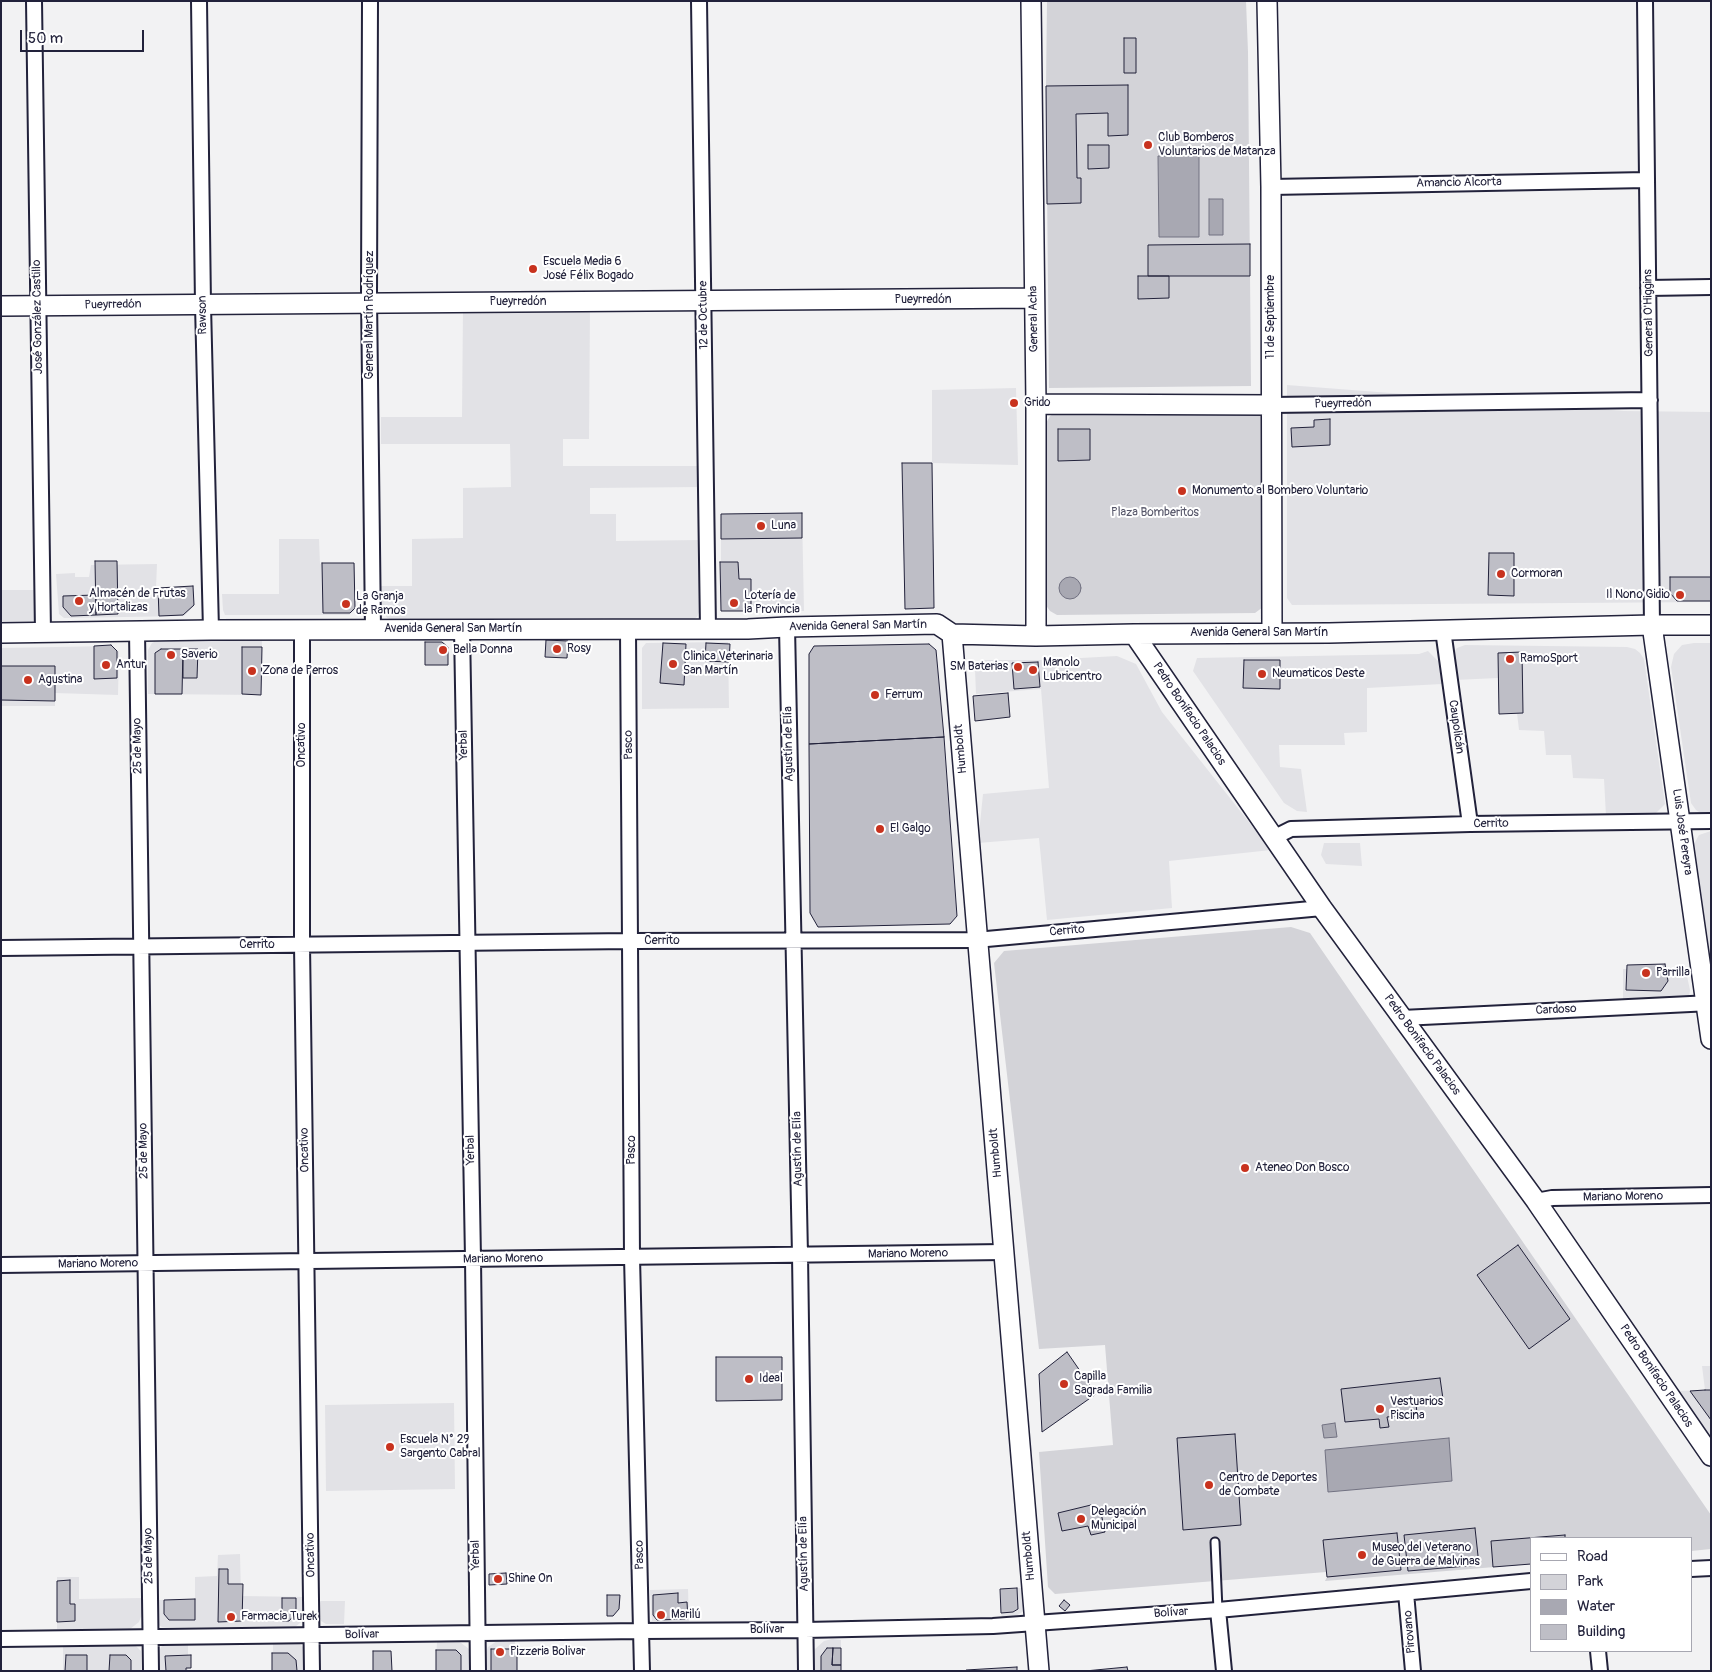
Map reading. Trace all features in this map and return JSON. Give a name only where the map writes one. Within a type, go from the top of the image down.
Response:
[{"type":"street","name":"José González Castillo","points":[[34,1],[43,632]]},
{"type":"street","name":"Rawson","points":[[199,1],[203,305],[211,630]]},
{"type":"street","name":"General Martín Rodríguez","points":[[370,1],[373,629]]},
{"type":"street","name":"12 de Octubre","points":[[699,1],[708,629]]},
{"type":"street","name":"General Acha","points":[[1031,1],[1036,404],[1036,636]]},
{"type":"street","name":"11 de Septiembre","points":[[1267,1],[1271,186],[1272,634]]},
{"type":"street","name":"General O'Higgins","points":[[1645,1],[1652,625]]},
{"type":"street","name":"Amancio Alcorta","points":[[1271,186],[1647,180]]},
{"type":"street","points":[[1648,288],[1711,287]]},
{"type":"street","name":"Pueyrredón","points":[[1,306],[1034,298]]},
{"type":"street","name":"Pueyrredón","points":[[1036,404],[1272,405],[1650,400]]},
{"type":"street","name":"Avenida General San Martín","points":[[1,633],[302,629],[748,629],[787,626],[937,624],[952,634],[1036,636],[1272,634],[1711,625]]},
{"type":"street","name":"Luis José Pereyra","points":[[1652,625],[1708,1003],[1711,1039]]},
{"type":"street","name":"Agustín de Elía","points":[[787,626],[800,1255],[806,1671]]},
{"type":"street","name":"Oncativo","points":[[302,629],[302,945],[312,1671]]},
{"type":"street","name":"Yerbal","points":[[462,629],[478,1671]]},
{"type":"street","name":"25 de Mayo","points":[[137,630],[151,1671]]},
{"type":"street","name":"Pasco","points":[[628,630],[632,1257],[642,1671]]},
{"type":"street","name":"Caupolicán","points":[[1442,630],[1470,824]]},
{"type":"street","name":"Humboldt","points":[[952,634],[976,940],[1039,1671]]},
{"type":"street","name":"Pedro Bonifacio Palacios","points":[[1134,634],[1322,908],[1536,1202],[1711,1456]]},
{"type":"street","name":"Cerrito","points":[[1273,838],[1292,828],[1711,821]]},
{"type":"street","name":"Cerrito","points":[[1,948],[631,941],[976,940],[1322,908]]},
{"type":"street","name":"Cardoso","points":[[1402,1018],[1708,1003]]},
{"type":"street","name":"Mariano Moreno","points":[[1536,1202],[1552,1198],[1711,1195]]},
{"type":"street","name":"Mariano Moreno","points":[[1,1265],[1004,1252]]},
{"type":"street","points":[[1692,1569],[1711,1568]]},
{"type":"street","name":"Bolívar","points":[[1,1639],[642,1630],[806,1630],[993,1626],[1218,1610],[1530,1581]]},
{"type":"street","name":"Pirovano","points":[[1406,1593],[1413,1671]]},
{"type":"street","points":[[1218,1610],[1224,1671]]},
{"type":"street","points":[[1598,1652],[1600,1671]]},
{"type":"lane","points":[[1215,1542],[1218,1610]]},
{"type":"shaded area","points":[[463,308],[590,308],[589,439],[563,439],[563,466],[700,466],[701,487],[590,488],[590,514],[616,514],[616,541],[701,540],[701,607],[697,617],[689,623],[399,623],[387,618],[381,605],[381,586],[412,586],[412,539],[463,538],[463,488],[511,487],[510,444],[381,444],[381,417],[462,417]]},
{"type":"shaded area","points":[[1287,385],[1624,411],[1711,412],[1711,602],[1292,605],[1287,598]]},
{"type":"shaded area","points":[[1016,388],[1018,465],[932,463],[932,390]]},
{"type":"shaded area","points":[[802,513],[804,611],[721,611],[721,514]]},
{"type":"shaded area","points":[[279,539],[319,539],[320,564],[355,563],[355,610],[349,615],[225,615],[222,594],[279,594]]},
{"type":"shaded area","points":[[157,564],[156,588],[193,587],[194,606],[184,616],[64,618],[59,614],[56,574],[75,573],[75,577],[89,577],[91,565]]},
{"type":"shaded area","points":[[1,590],[36,590],[36,616],[33,624],[2,629]]},
{"type":"shaded area","points":[[262,638],[261,695],[148,694],[148,650],[152,643],[160,639]]},
{"type":"shaded area","points":[[728,642],[729,708],[642,709],[642,648],[646,643]]},
{"type":"shaded area","points":[[1711,643],[1711,814],[1704,815],[1696,810],[1691,803],[1671,667],[1674,654],[1682,645]]},
{"type":"shaded area","points":[[1465,645],[1627,647],[1635,649],[1644,659],[1665,804],[1655,814],[1606,816],[1604,779],[1573,778],[1571,755],[1546,755],[1544,731],[1519,730],[1517,713],[1499,714],[1498,678],[1455,680],[1451,659],[1457,648]]},
{"type":"shaded area","points":[[111,646],[119,652],[118,695],[55,693],[55,706],[1,706],[1,648]]},
{"type":"shaded area","points":[[1428,651],[1438,661],[1442,684],[1367,688],[1367,732],[1344,733],[1345,745],[1279,745],[1280,767],[1301,769],[1307,812],[1297,811],[1284,803],[1193,671],[1197,658],[1419,654]]},
{"type":"shaded area","points":[[1117,656],[1136,664],[1162,712],[1271,850],[1169,861],[1172,908],[1047,920],[1039,838],[978,843],[983,794],[1049,788],[1041,689],[976,694],[975,669],[981,660],[1045,660]]},
{"type":"shaded area","points":[[1711,831],[1711,960],[1694,844],[1699,835]]},
{"type":"shaded area","points":[[1324,843],[1360,843],[1362,866],[1326,864],[1321,855]]},
{"type":"shaded area","points":[[1685,967],[1690,990],[1689,997],[1686,1000],[1623,1001],[1623,969]]},
{"type":"shaded area","points":[[1702,1366],[1711,1366],[1711,1444],[1676,1391],[1705,1390]]},
{"type":"shaded area","name":"Escuela N° 29 Sargento Cabral","points":[[454,1403],[455,1489],[326,1491],[325,1405]]},
{"type":"shaded area","points":[[240,1554],[241,1596],[308,1597],[305,1619],[295,1627],[162,1627],[158,1625],[157,1600],[195,1599],[195,1577],[217,1576],[218,1555]]},
{"type":"shaded area","points":[[57,1577],[79,1577],[79,1599],[142,1598],[142,1614],[139,1622],[130,1629],[57,1629]]},
{"type":"shaded area","points":[[1017,1588],[1027,1588],[1024,1611],[1014,1617],[1002,1618],[1001,1613]]},
{"type":"shaded area","points":[[688,1589],[689,1621],[652,1621],[650,1590]]},
{"type":"shaded area","points":[[318,1601],[345,1601],[344,1624],[326,1624],[321,1621],[318,1615]]},
{"type":"shaded area","points":[[456,1639],[469,1649],[471,1671],[436,1671],[437,1640]]},
{"type":"shaded area","points":[[832,1639],[841,1640],[841,1671],[812,1671],[811,1655],[824,1641]]},
{"type":"shaded area","points":[[515,1640],[513,1671],[485,1671],[488,1647],[497,1641]]},
{"type":"shaded area","points":[[273,1642],[298,1642],[303,1647],[306,1656],[306,1671],[273,1671]]},
{"type":"shaded area","points":[[188,1643],[188,1671],[159,1671],[159,1651],[163,1644]]},
{"type":"shaded area","points":[[63,1644],[134,1644],[141,1651],[141,1671],[63,1671]]},
{"type":"green space","name":"Club Bomberos Voluntarios de Matanza","points":[[1047,1],[1246,1],[1251,386],[1049,388]]},
{"type":"green space","name":"Plaza Bomberitos","points":[[1059,411],[1254,412],[1261,415],[1265,423],[1263,607],[1255,613],[1057,615],[1050,611],[1045,604],[1045,425],[1050,416]]},
{"type":"green space","name":"Ateneo Don Bosco","points":[[1291,927],[1310,933],[1711,1515],[1711,1549],[1692,1551],[1692,1537],[1530,1537],[1530,1564],[1325,1581],[1327,1577],[1326,1572],[1055,1594],[1048,1587],[1039,1452],[1113,1445],[1105,1345],[1039,1349],[994,963],[1004,951]]},
{"type":"water","points":[[1199,155],[1199,237],[1159,237],[1158,156]]},
{"type":"water","points":[[1209,199],[1223,199],[1223,235],[1209,235]]},
{"type":"water","points":[[1070,577],[1078,580],[1081,588],[1078,596],[1070,599],[1062,596],[1059,588],[1062,580]]},
{"type":"water","points":[[1335,1423],[1337,1437],[1324,1438],[1322,1425]]},
{"type":"water","points":[[1449,1438],[1452,1481],[1328,1492],[1325,1450]]},
{"type":"building","points":[[1124,38],[1136,38],[1136,73],[1124,73]]},
{"type":"building","points":[[1128,85],[1128,135],[1108,136],[1108,113],[1076,114],[1077,178],[1081,178],[1081,203],[1047,204],[1046,86]]},
{"type":"building","points":[[1088,145],[1109,145],[1109,168],[1088,169]]},
{"type":"building","points":[[1250,244],[1250,276],[1148,276],[1148,245]]},
{"type":"building","points":[[1138,276],[1169,276],[1169,298],[1138,299]]},
{"type":"building","points":[[1330,419],[1330,445],[1292,447],[1291,428],[1314,427],[1314,420]]},
{"type":"building","points":[[1058,429],[1090,429],[1090,460],[1058,461]]},
{"type":"building","points":[[902,463],[932,463],[934,608],[905,609]]},
{"type":"building","name":"Luna","points":[[802,513],[802,538],[721,539],[721,514]]},
{"type":"building","name":"Cormoran","points":[[1489,553],[1514,553],[1514,596],[1488,595]]},
{"type":"building","points":[[95,561],[117,561],[118,614],[96,615]]},
{"type":"building","points":[[720,562],[738,562],[739,579],[751,579],[751,611],[721,611]]},
{"type":"building","points":[[322,563],[354,563],[355,608],[350,613],[323,613]]},
{"type":"building","points":[[1670,577],[1711,577],[1711,601],[1677,601],[1670,593]]},
{"type":"building","points":[[193,586],[194,605],[183,615],[159,616],[158,588]]},
{"type":"building","name":"Almacén de Frutas y Hortalizas","points":[[96,595],[96,615],[71,616],[63,607],[63,596]]},
{"type":"building","name":"Rosy","points":[[546,640],[568,641],[567,658],[545,657]]},
{"type":"building","points":[[425,642],[442,642],[448,647],[448,665],[425,665]]},
{"type":"building","name":"Clinica Veterinaria San Martín","points":[[663,643],[686,644],[684,685],[660,683]]},
{"type":"building","points":[[706,643],[730,644],[729,662],[705,661]]},
{"type":"building","name":"Ferrum","points":[[929,644],[936,650],[944,737],[809,744],[809,654],[814,646]]},
{"type":"building","name":"Antur","points":[[111,645],[117,651],[117,678],[94,679],[94,646]]},
{"type":"building","name":"Zona de Perros","points":[[242,647],[262,647],[261,695],[242,694]]},
{"type":"building","points":[[161,649],[183,649],[182,694],[155,694],[155,653]]},
{"type":"building","points":[[183,649],[198,649],[197,678],[183,678]]},
{"type":"building","points":[[1522,652],[1523,713],[1499,714],[1498,653]]},
{"type":"building","name":"Neumaticos Deste","points":[[1244,660],[1280,660],[1280,689],[1243,688]]},
{"type":"building","points":[[1038,662],[1040,687],[1014,689],[1012,663]]},
{"type":"building","name":"Agustina","points":[[1,666],[55,666],[55,701],[1,700]]},
{"type":"building","points":[[1008,693],[1010,717],[975,721],[973,696]]},
{"type":"building","name":"El Galgo","points":[[944,737],[957,916],[950,924],[818,927],[810,913],[809,744]]},
{"type":"building","name":"Parrilla","points":[[1665,964],[1668,981],[1661,991],[1626,990],[1627,965]]},
{"type":"building","points":[[1518,1245],[1570,1319],[1529,1349],[1477,1275]]},
{"type":"building","name":"Capilla Sagrada Familia","points":[[1067,1352],[1096,1394],[1042,1432],[1039,1374]]},
{"type":"building","name":"Ideal","points":[[716,1357],[782,1357],[782,1400],[716,1401]]},
{"type":"building","name":"Vestuarios Piscina","points":[[1440,1378],[1443,1399],[1416,1403],[1417,1414],[1387,1417],[1389,1427],[1380,1428],[1379,1419],[1345,1422],[1341,1389]]},
{"type":"building","points":[[1711,1390],[1711,1420],[1690,1391]]},
{"type":"building","name":"Centro de Deportes de Combate","points":[[1235,1434],[1241,1525],[1183,1530],[1177,1438]]},
{"type":"building","name":"Delegación Municipal","points":[[1091,1505],[1092,1510],[1100,1508],[1105,1532],[1091,1535],[1088,1526],[1062,1531],[1058,1513]]},
{"type":"building","points":[[1475,1528],[1479,1565],[1408,1571],[1404,1535]]},
{"type":"building","name":"Museo del Veterano de Guerra de Malvinas","points":[[1397,1533],[1401,1570],[1327,1577],[1323,1540]]},
{"type":"building","points":[[1565,1535],[1565,1537],[1540,1537]]},
{"type":"building","points":[[1530,1538],[1530,1564],[1493,1567],[1491,1541]]},
{"type":"building","points":[[219,1569],[228,1569],[228,1584],[243,1584],[242,1621],[218,1622]]},
{"type":"building","name":"Shine On","points":[[506,1573],[507,1584],[489,1585],[489,1574]]},
{"type":"building","points":[[70,1580],[70,1604],[75,1604],[75,1621],[57,1622],[57,1581]]},
{"type":"building","points":[[1017,1588],[1018,1609],[1013,1612],[1001,1613],[1000,1589]]},
{"type":"building","points":[[678,1593],[678,1603],[687,1602],[688,1619],[657,1620],[653,1615],[653,1595]]},
{"type":"building","points":[[607,1595],[620,1595],[619,1609],[613,1616],[607,1616]]},
{"type":"building","points":[[282,1598],[296,1598],[296,1613],[289,1621],[282,1621]]},
{"type":"building","points":[[195,1599],[195,1620],[169,1620],[164,1614],[164,1600]]},
{"type":"building","points":[[1064,1600],[1070,1605],[1065,1611],[1059,1606]]},
{"type":"building","points":[[827,1648],[833,1648],[832,1665],[841,1665],[841,1671],[821,1671],[821,1656]]},
{"type":"building","points":[[833,1648],[841,1648],[841,1665],[832,1665]]},
{"type":"building","points":[[491,1649],[517,1649],[517,1671],[491,1671]]},
{"type":"building","points":[[436,1650],[456,1650],[461,1655],[461,1671],[436,1671]]},
{"type":"building","points":[[373,1651],[391,1651],[392,1671],[373,1671]]},
{"type":"building","points":[[272,1653],[288,1653],[296,1660],[297,1671],[272,1671]]},
{"type":"building","points":[[66,1655],[87,1655],[87,1671],[65,1671]]},
{"type":"building","points":[[110,1655],[126,1655],[131,1660],[131,1671],[109,1671]]},
{"type":"building","points":[[191,1655],[191,1668],[186,1668],[186,1671],[166,1671],[165,1656]]},
{"type":"building","points":[[1017,1667],[1017,1671],[966,1671],[966,1670]]},
{"type":"building","points":[[1127,1667],[1128,1671],[1085,1671]]},
{"type":"place","name":"Club Bomberos Voluntarios de Matanza","points":[[1148,145]]},
{"type":"place","name":"Escuela Media 6 José Félix Bogado","points":[[533,269]]},
{"type":"place","name":"Grido","points":[[1014,403]]},
{"type":"place","name":"Monumento al Bombero Voluntario","points":[[1182,491]]},
{"type":"place","name":"Luna","points":[[761,526]]},
{"type":"place","name":"Cormoran","points":[[1501,574]]},
{"type":"place","name":"Il Nono Gidio","points":[[1680,595]]},
{"type":"place","name":"Almacén de Frutas y Hortalizas","points":[[79,601]]},
{"type":"place","name":"Lotería de la Provincia","points":[[734,603]]},
{"type":"place","name":"La Granja de Ramos","points":[[346,604]]},
{"type":"place","name":"Rosy","points":[[557,649]]},
{"type":"place","name":"Bella Donna","points":[[443,650]]},
{"type":"place","name":"Saverio","points":[[171,655]]},
{"type":"place","name":"RamoSport","points":[[1510,659]]},
{"type":"place","name":"Clinica Veterinaria San Martín","points":[[673,664]]},
{"type":"place","name":"Antur","points":[[106,665]]},
{"type":"place","name":"SM Baterias","points":[[1018,667]]},
{"type":"place","name":"Manolo Lubricentro","points":[[1033,670]]},
{"type":"place","name":"Zona de Perros","points":[[252,671]]},
{"type":"place","name":"Neumaticos Deste","points":[[1262,674]]},
{"type":"place","name":"Agustina","points":[[28,680]]},
{"type":"place","name":"Ferrum","points":[[875,695]]},
{"type":"place","name":"El Galgo","points":[[880,829]]},
{"type":"place","name":"Parrilla","points":[[1646,973]]},
{"type":"place","name":"Ateneo Don Bosco","points":[[1245,1168]]},
{"type":"place","name":"Ideal","points":[[749,1379]]},
{"type":"place","name":"Capilla Sagrada Familia","points":[[1064,1384]]},
{"type":"place","name":"Vestuarios Piscina","points":[[1380,1409]]},
{"type":"place","name":"Escuela N° 29 Sargento Cabral","points":[[390,1447]]},
{"type":"place","name":"Centro de Deportes de Combate","points":[[1209,1485]]},
{"type":"place","name":"Delegación Municipal","points":[[1081,1519]]},
{"type":"place","name":"Museo del Veterano de Guerra de Malvinas","points":[[1362,1555]]},
{"type":"place","name":"Shine On","points":[[498,1579]]},
{"type":"place","name":"Marilú","points":[[661,1615]]},
{"type":"place","name":"Farmacia Turek","points":[[231,1617]]},
{"type":"place","name":"Pizzeria Bolivar","points":[[500,1652]]}]
